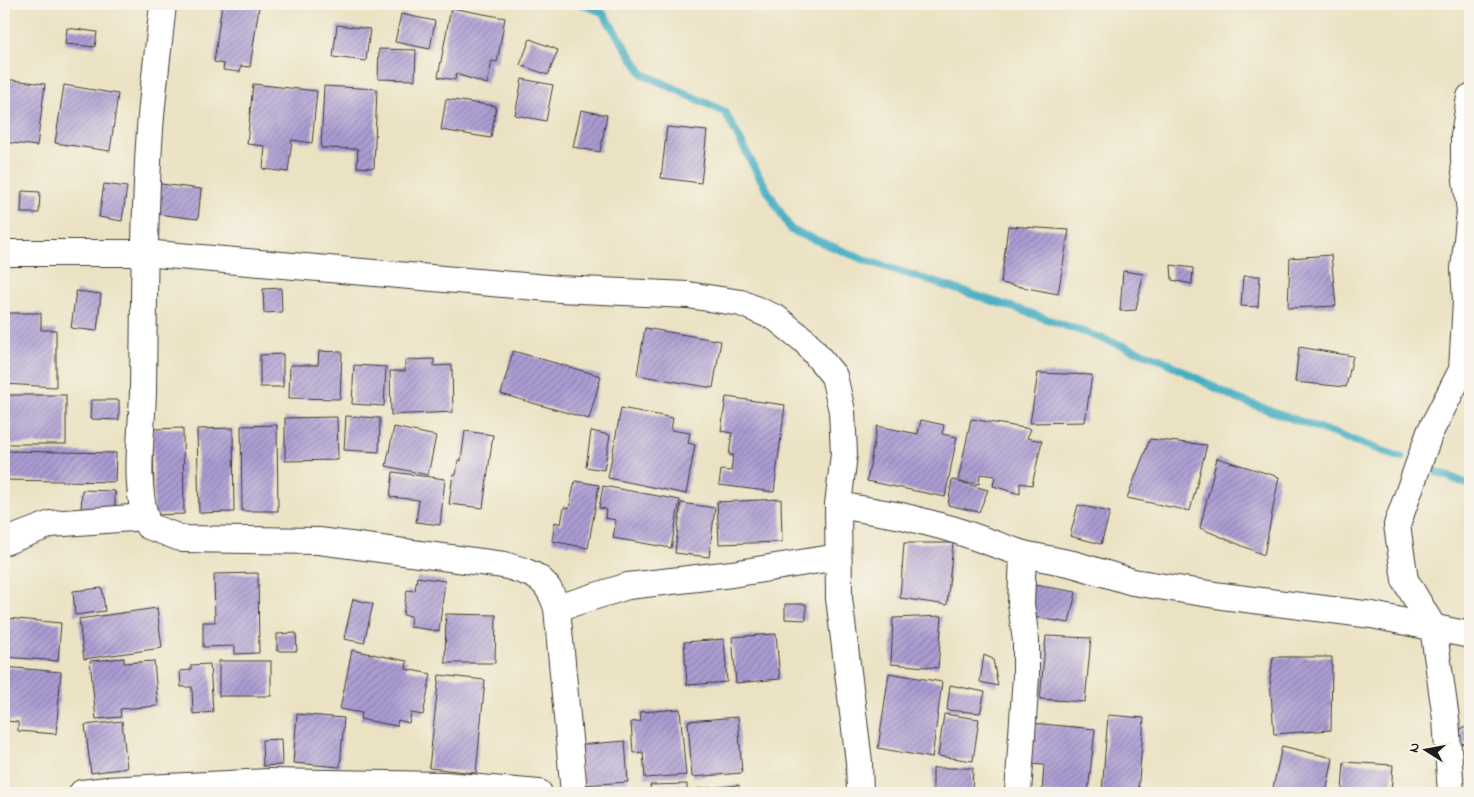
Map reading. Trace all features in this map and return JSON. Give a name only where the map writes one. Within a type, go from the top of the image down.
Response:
[{"type":"street","points":[[163,4],[150,128],[144,254],[143,414],[139,473],[141,506],[148,526],[183,539],[319,540],[504,565],[532,574],[551,590],[558,608],[574,793]]},
{"type":"street","points":[[1451,793],[1446,719],[1433,627],[1405,580],[1397,525],[1430,432],[1462,370],[1466,301],[1464,269],[1470,211],[1464,164],[1470,97]]},
{"type":"street","points":[[4,253],[144,254],[559,289],[688,295],[741,303],[776,318],[805,341],[834,376],[842,411],[844,454],[838,505],[839,598],[859,762],[860,793]]},
{"type":"street","points":[[838,505],[902,516],[952,529],[1023,554],[1073,564],[1133,582],[1222,596],[1372,615],[1470,635]]},
{"type":"street","points":[[4,542],[51,524],[145,518]]},
{"type":"street","points":[[1018,793],[1026,676],[1026,641],[1021,604],[1023,554]]},
{"type":"street","points":[[558,608],[628,586],[732,574],[838,557]]},
{"type":"street","points":[[82,793],[106,790],[269,782],[445,785],[540,793]]},
{"type":"building","points":[[222,4],[259,7],[250,67],[241,66],[240,72],[223,70],[224,64],[214,62]]},
{"type":"building","points":[[451,8],[505,18],[497,62],[492,61],[487,84],[456,74],[455,80],[438,77]]},
{"type":"building","points":[[401,14],[435,21],[430,49],[395,42]]},
{"type":"building","points":[[337,25],[370,29],[366,61],[333,57]]},
{"type":"building","points":[[67,28],[97,32],[95,47],[65,44]]},
{"type":"building","points":[[530,39],[558,50],[548,75],[520,65]]},
{"type":"building","points":[[379,49],[416,50],[415,80],[378,79]]},
{"type":"building","points":[[4,79],[45,84],[37,146],[4,142]]},
{"type":"building","points":[[522,79],[553,85],[546,121],[515,115]]},
{"type":"building","points":[[253,84],[317,91],[312,143],[292,140],[288,172],[263,169],[265,146],[247,144]]},
{"type":"building","points":[[64,85],[118,94],[110,151],[55,143]]},
{"type":"building","points":[[324,86],[377,89],[374,168],[357,167],[358,149],[321,148]]},
{"type":"building","points":[[446,99],[496,106],[491,138],[441,130]]},
{"type":"building","points":[[581,110],[607,115],[600,152],[573,147]]},
{"type":"building","points":[[667,127],[707,131],[701,183],[661,178]]},
{"type":"building","points":[[153,183],[201,189],[198,219],[149,213]]},
{"type":"building","points":[[104,184],[127,187],[122,221],[99,217]]},
{"type":"building","points":[[22,191],[40,192],[39,213],[21,213]]},
{"type":"building","points":[[1008,226],[1069,230],[1058,294],[1001,283]]},
{"type":"building","points":[[1331,255],[1336,306],[1288,308],[1290,258]]},
{"type":"building","points":[[1171,265],[1193,268],[1192,284],[1172,280]]},
{"type":"building","points":[[1123,271],[1143,274],[1136,310],[1120,311]]},
{"type":"building","points":[[1243,276],[1260,276],[1258,307],[1241,306]]},
{"type":"building","points":[[281,288],[282,312],[264,313],[263,289]]},
{"type":"building","points":[[76,291],[101,294],[97,331],[71,328]]},
{"type":"building","points":[[4,313],[41,313],[41,330],[56,330],[56,387],[4,384]]},
{"type":"building","points":[[645,328],[721,341],[713,388],[637,375]]},
{"type":"building","points":[[1299,347],[1353,356],[1346,387],[1295,382]]},
{"type":"building","points":[[319,351],[342,352],[340,399],[289,398],[290,365],[318,365]]},
{"type":"building","points":[[513,351],[601,376],[589,419],[501,394]]},
{"type":"building","points":[[283,354],[283,387],[260,387],[260,355]]},
{"type":"building","points":[[434,359],[434,366],[452,365],[453,412],[391,415],[390,371],[405,371],[405,360]]},
{"type":"building","points":[[354,365],[386,367],[384,406],[352,404]]},
{"type":"building","points":[[1038,373],[1092,375],[1085,422],[1030,423]]},
{"type":"building","points":[[4,395],[66,395],[66,444],[4,444]]},
{"type":"building","points":[[726,397],[785,405],[774,492],[719,485],[721,470],[731,471],[733,455],[729,455],[732,433],[721,431]]},
{"type":"building","points":[[91,400],[119,400],[119,420],[90,419]]},
{"type":"building","points":[[621,408],[673,418],[671,430],[690,433],[688,443],[695,445],[686,494],[608,478]]},
{"type":"building","points":[[346,416],[380,418],[379,452],[344,450]]},
{"type":"building","points":[[337,417],[338,460],[285,461],[285,418]]},
{"type":"building","points":[[971,419],[1031,429],[1027,438],[1042,441],[1032,485],[1020,483],[1020,494],[993,486],[995,476],[980,474],[979,484],[959,482],[988,490],[979,512],[948,505],[952,480],[958,481]]},
{"type":"building","points":[[921,420],[944,425],[942,434],[957,437],[945,497],[867,481],[877,426],[918,434]]},
{"type":"building","points":[[277,425],[278,511],[242,511],[241,426]]},
{"type":"building","points":[[394,427],[436,436],[428,475],[386,466]]},
{"type":"building","points":[[183,428],[184,514],[154,515],[153,429]]},
{"type":"building","points":[[233,428],[234,512],[199,513],[197,429]]},
{"type":"building","points":[[465,431],[493,435],[483,508],[449,504],[453,474],[456,475],[458,460],[461,461]]},
{"type":"building","points":[[591,431],[610,435],[604,470],[586,467]]},
{"type":"building","points":[[1150,439],[1207,445],[1190,511],[1127,498]]},
{"type":"building","points":[[4,451],[116,453],[115,482],[4,480]]},
{"type":"building","points":[[1217,458],[1279,477],[1264,555],[1200,528]]},
{"type":"building","points":[[393,472],[445,479],[440,525],[416,522],[419,500],[390,497]]},
{"type":"building","points":[[575,481],[599,485],[588,548],[552,541],[555,522],[561,524],[564,507],[569,508]]},
{"type":"building","points":[[603,486],[680,500],[671,548],[613,538],[616,520],[605,518],[606,509],[599,508]]},
{"type":"building","points":[[82,490],[115,491],[115,512],[81,511]]},
{"type":"building","points":[[781,499],[782,542],[719,544],[717,502]]},
{"type":"building","points":[[681,503],[715,508],[709,557],[675,553]]},
{"type":"building","points":[[1078,505],[1110,512],[1101,544],[1070,536]]},
{"type":"building","points":[[904,543],[953,543],[947,605],[900,598]]},
{"type":"building","points":[[258,573],[259,653],[235,654],[235,646],[203,647],[203,622],[215,622],[214,574]]},
{"type":"building","points":[[417,577],[445,581],[439,631],[410,627],[411,616],[403,615],[407,590],[415,591]]},
{"type":"building","points":[[1029,584],[1076,592],[1069,623],[1027,616]]},
{"type":"building","points":[[102,588],[105,611],[75,615],[73,591]]},
{"type":"building","points":[[353,599],[373,604],[364,643],[344,639]]},
{"type":"building","points":[[785,604],[806,604],[806,620],[785,619]]},
{"type":"building","points":[[157,608],[162,648],[84,659],[79,619]]},
{"type":"building","points":[[446,614],[496,615],[495,663],[445,663]]},
{"type":"building","points":[[942,616],[938,668],[891,664],[893,618]]},
{"type":"building","points":[[6,618],[61,623],[58,661],[4,657]]},
{"type":"building","points":[[296,633],[297,651],[277,651],[277,634]]},
{"type":"building","points":[[776,634],[780,679],[736,683],[732,637]]},
{"type":"building","points":[[1046,636],[1091,638],[1085,702],[1040,699]]},
{"type":"building","points":[[724,639],[727,682],[687,685],[684,642]]},
{"type":"building","points":[[352,650],[407,661],[406,669],[431,674],[423,715],[411,713],[409,723],[398,720],[397,726],[360,719],[362,713],[340,709]]},
{"type":"building","points":[[984,655],[993,659],[998,686],[980,682]]},
{"type":"building","points":[[1273,657],[1332,657],[1331,730],[1274,734],[1270,679]]},
{"type":"building","points":[[124,658],[124,663],[154,661],[158,706],[120,709],[121,717],[96,719],[90,661]]},
{"type":"building","points":[[219,661],[271,661],[271,696],[219,696]]},
{"type":"building","points":[[210,664],[213,712],[193,714],[192,687],[181,687],[180,671],[191,670],[191,665]]},
{"type":"building","points":[[4,667],[61,672],[56,734],[18,731],[18,722],[4,721]]},
{"type":"building","points":[[889,673],[942,682],[932,758],[878,748]]},
{"type":"building","points":[[439,675],[485,680],[476,773],[429,768]]},
{"type":"building","points":[[950,685],[985,692],[980,713],[947,710]]},
{"type":"building","points":[[680,709],[686,775],[645,778],[643,752],[633,753],[631,722],[641,721],[640,712]]},
{"type":"building","points":[[297,714],[344,718],[340,767],[293,763]]},
{"type":"building","points":[[944,714],[979,719],[973,761],[938,756]]},
{"type":"building","points":[[1108,715],[1144,718],[1138,793],[1102,792]]},
{"type":"building","points":[[738,717],[742,773],[692,777],[688,721]]},
{"type":"building","points":[[122,721],[127,768],[91,773],[85,725]]},
{"type":"building","points":[[1031,723],[1095,729],[1088,793],[1042,793],[1044,765],[1027,764]]},
{"type":"building","points":[[1461,728],[1470,728],[1470,744],[1459,743]]},
{"type":"building","points":[[281,739],[282,765],[263,766],[262,740]]},
{"type":"building","points":[[625,741],[628,782],[583,785],[579,745]]},
{"type":"building","points":[[1282,746],[1333,758],[1326,793],[1272,793]]},
{"type":"building","points":[[1344,762],[1393,765],[1391,793],[1342,791]]},
{"type":"building","points":[[933,768],[973,768],[972,793],[933,793]]},
{"type":"building","points":[[687,784],[687,793],[651,793],[650,785]]},
{"type":"building","points":[[739,785],[740,793],[696,793],[696,789]]},
{"type":"waterway","points":[[582,4],[602,12],[643,74],[725,112],[759,176],[791,230],[868,261],[1027,312],[1160,359],[1235,398],[1402,458]]},
{"type":"waterway","points":[[1437,472],[1470,485]]}]
